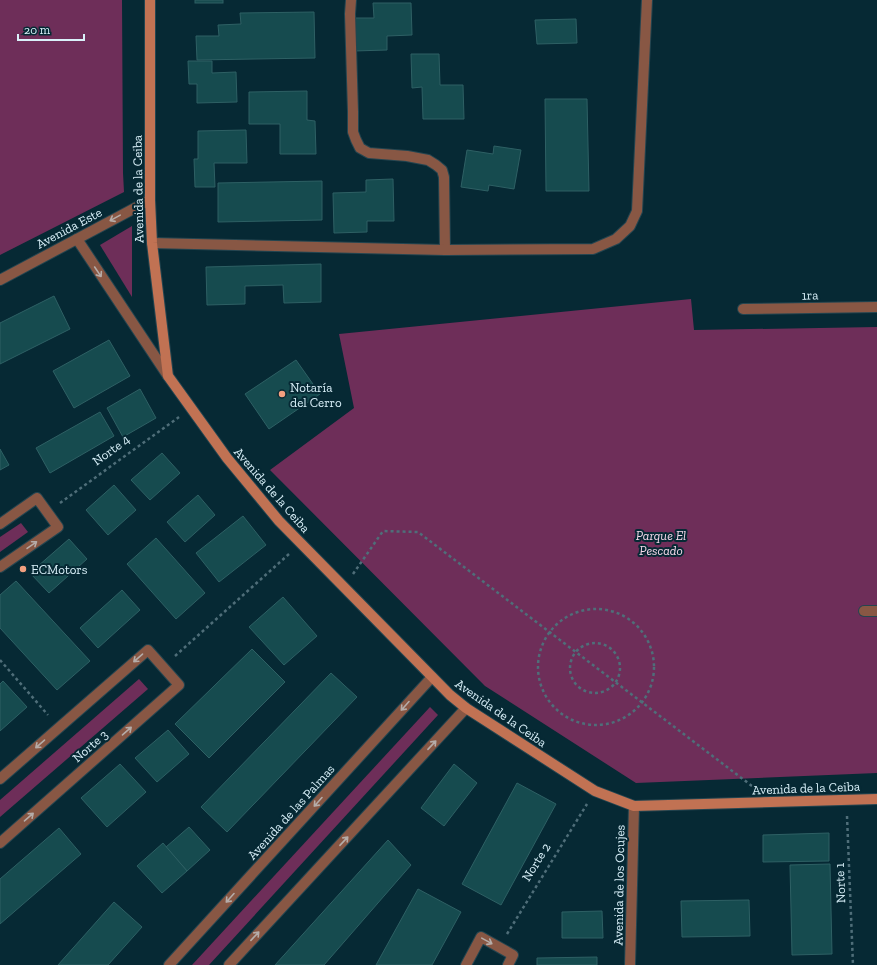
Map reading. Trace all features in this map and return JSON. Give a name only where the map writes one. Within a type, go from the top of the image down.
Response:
[{"type":"street","name":"Avenida de la Ceiba","points":[[150,0],[150,200],[152,243],[168,376]]},
{"type":"street","points":[[351,0],[350,14],[353,132],[356,140],[360,148],[369,153],[407,156],[428,160],[442,170],[444,177],[445,250]]},
{"type":"street","points":[[152,243],[445,250],[593,249],[616,239],[630,226],[637,211],[647,0]]},
{"type":"street","name":"Avenida Este","points":[[0,280],[150,200]]},
{"type":"street","name":"Avenida de la Ceiba","points":[[77,239],[168,376],[227,458],[279,520],[432,677],[466,708],[595,791],[634,806],[877,799]]},
{"type":"street","name":"1ra","points":[[743,309],[877,307]]},
{"type":"street","points":[[0,524],[37,498],[58,527],[0,567]]},
{"type":"street","points":[[864,611],[877,611]]},
{"type":"street","name":"Norte 3","points":[[0,779],[148,650],[179,685],[0,843]]},
{"type":"street","name":"Avenida de las Palmas","points":[[170,965],[432,677]]},
{"type":"street","points":[[229,965],[466,708]]},
{"type":"street","name":"Avenida de los Ocujes","points":[[630,965],[634,806]]},
{"type":"street","points":[[466,965],[481,937],[513,955],[508,965]]},
{"type":"path","name":"Norte 4","points":[[47,512],[191,408]]},
{"type":"path","points":[[344,587],[383,531],[418,532],[773,802]]},
{"type":"path","points":[[162,666],[302,544]]},
{"type":"path","points":[[603,609],[622,615],[638,626],[649,642],[654,661],[652,681],[645,699],[631,713],[614,722],[594,725],[576,722],[559,712],[546,699],[539,681],[537,662],[542,644],[550,632],[552,628],[566,617],[584,610],[603,609]]},
{"type":"path","points":[[591,644],[607,646],[618,658],[620,666],[616,682],[610,688],[602,692],[586,692],[578,688],[570,673],[572,658],[583,646],[591,644]]},
{"type":"path","points":[[0,660],[59,727]]},
{"type":"path","name":"Norte 2","points":[[499,947],[595,791]]},
{"type":"path","name":"Norte 1","points":[[846,800],[853,965]]},
{"type":"green space","points":[[0,0],[122,0],[124,192],[0,255]]},
{"type":"green space","points":[[132,226],[132,297],[100,245]]},
{"type":"green space","name":"Parque El Pescado","points":[[691,299],[694,330],[877,327],[877,773],[636,783],[485,686],[270,470],[354,408],[339,334]]},
{"type":"green space","points":[[21,523],[28,532],[0,552],[0,537]]},
{"type":"green space","points":[[139,679],[148,689],[0,817],[0,800]]},
{"type":"green space","points":[[430,707],[438,715],[209,965],[192,965]]},
{"type":"building","points":[[195,0],[223,0],[223,3],[195,3]]},
{"type":"building","points":[[373,3],[411,3],[412,35],[387,36],[387,50],[354,51],[353,18],[374,18]]},
{"type":"building","points":[[314,12],[315,58],[197,60],[196,36],[219,36],[218,25],[241,24],[240,13]]},
{"type":"building","points":[[576,19],[577,43],[537,44],[535,20]]},
{"type":"building","points":[[411,54],[439,54],[440,85],[463,85],[464,119],[423,119],[422,87],[412,88]]},
{"type":"building","points":[[188,61],[212,61],[212,73],[236,72],[237,102],[197,103],[197,84],[189,84]]},
{"type":"building","points":[[307,91],[307,120],[315,121],[316,154],[280,154],[280,124],[249,124],[249,92]]},
{"type":"building","points":[[545,99],[587,99],[589,191],[546,191]]},
{"type":"building","points":[[246,130],[247,163],[214,163],[215,187],[195,187],[194,159],[198,159],[198,131]]},
{"type":"building","points":[[494,146],[521,150],[514,189],[489,185],[488,191],[461,187],[467,150],[493,154]]},
{"type":"building","points":[[393,179],[394,221],[367,221],[367,232],[334,233],[333,193],[366,192],[366,180]]},
{"type":"building","points":[[322,181],[322,220],[218,222],[218,183]]},
{"type":"building","points":[[321,264],[321,302],[284,303],[283,285],[245,286],[245,304],[207,305],[206,267]]},
{"type":"building","points":[[54,296],[70,329],[0,364],[0,323]]},
{"type":"building","points":[[109,340],[130,376],[74,408],[53,371]]},
{"type":"building","name":"Notaría del Cerro","points":[[296,360],[320,394],[269,429],[245,394]]},
{"type":"building","points":[[140,389],[156,418],[123,437],[107,408]]},
{"type":"building","points":[[100,412],[114,436],[50,473],[36,448]]},
{"type":"building","points":[[0,449],[9,465],[0,470]]},
{"type":"building","points":[[162,453],[180,473],[150,500],[131,480]]},
{"type":"building","points":[[114,485],[136,510],[108,535],[86,510]]},
{"type":"building","points":[[198,495],[215,515],[185,542],[167,522]]},
{"type":"building","points":[[243,516],[266,545],[219,582],[196,553]]},
{"type":"building","points":[[156,538],[205,593],[176,619],[127,564]]},
{"type":"building","points":[[69,539],[87,559],[49,593],[30,573]]},
{"type":"building","points":[[16,581],[90,661],[57,690],[0,628],[0,595]]},
{"type":"building","points":[[122,590],[140,610],[98,648],[80,628]]},
{"type":"building","points":[[283,597],[317,636],[284,665],[249,627]]},
{"type":"building","points":[[252,649],[285,682],[209,758],[175,724]]},
{"type":"building","points":[[331,673],[357,697],[227,832],[201,807]]},
{"type":"building","points":[[3,681],[27,707],[0,731],[0,684]]},
{"type":"building","points":[[168,730],[189,754],[157,782],[135,758]]},
{"type":"building","points":[[120,764],[146,792],[107,827],[81,798]]},
{"type":"building","points":[[454,764],[477,783],[444,826],[421,808]]},
{"type":"building","points":[[517,783],[556,804],[501,905],[462,884]]},
{"type":"building","points":[[189,827],[210,850],[187,871],[166,847]]},
{"type":"building","points":[[59,828],[81,854],[0,924],[0,879]]},
{"type":"building","points":[[829,833],[829,861],[763,862],[763,835]]},
{"type":"building","points":[[388,840],[411,865],[324,965],[275,965]]},
{"type":"building","points":[[163,843],[187,871],[162,893],[137,866]]},
{"type":"building","points":[[830,864],[832,954],[792,955],[790,865]]},
{"type":"building","points":[[418,889],[461,912],[432,965],[376,965]]},
{"type":"building","points":[[749,900],[750,936],[682,937],[681,901]]},
{"type":"building","points":[[114,902],[142,927],[108,965],[58,965]]},
{"type":"building","points":[[602,911],[603,938],[562,938],[562,912]]},
{"type":"building","points":[[597,957],[597,965],[537,965],[537,958]]},
{"type":"place","name":"Notaría del Cerro","points":[[282,394]]},
{"type":"place","name":"ECMotors","points":[[23,569]]}]
